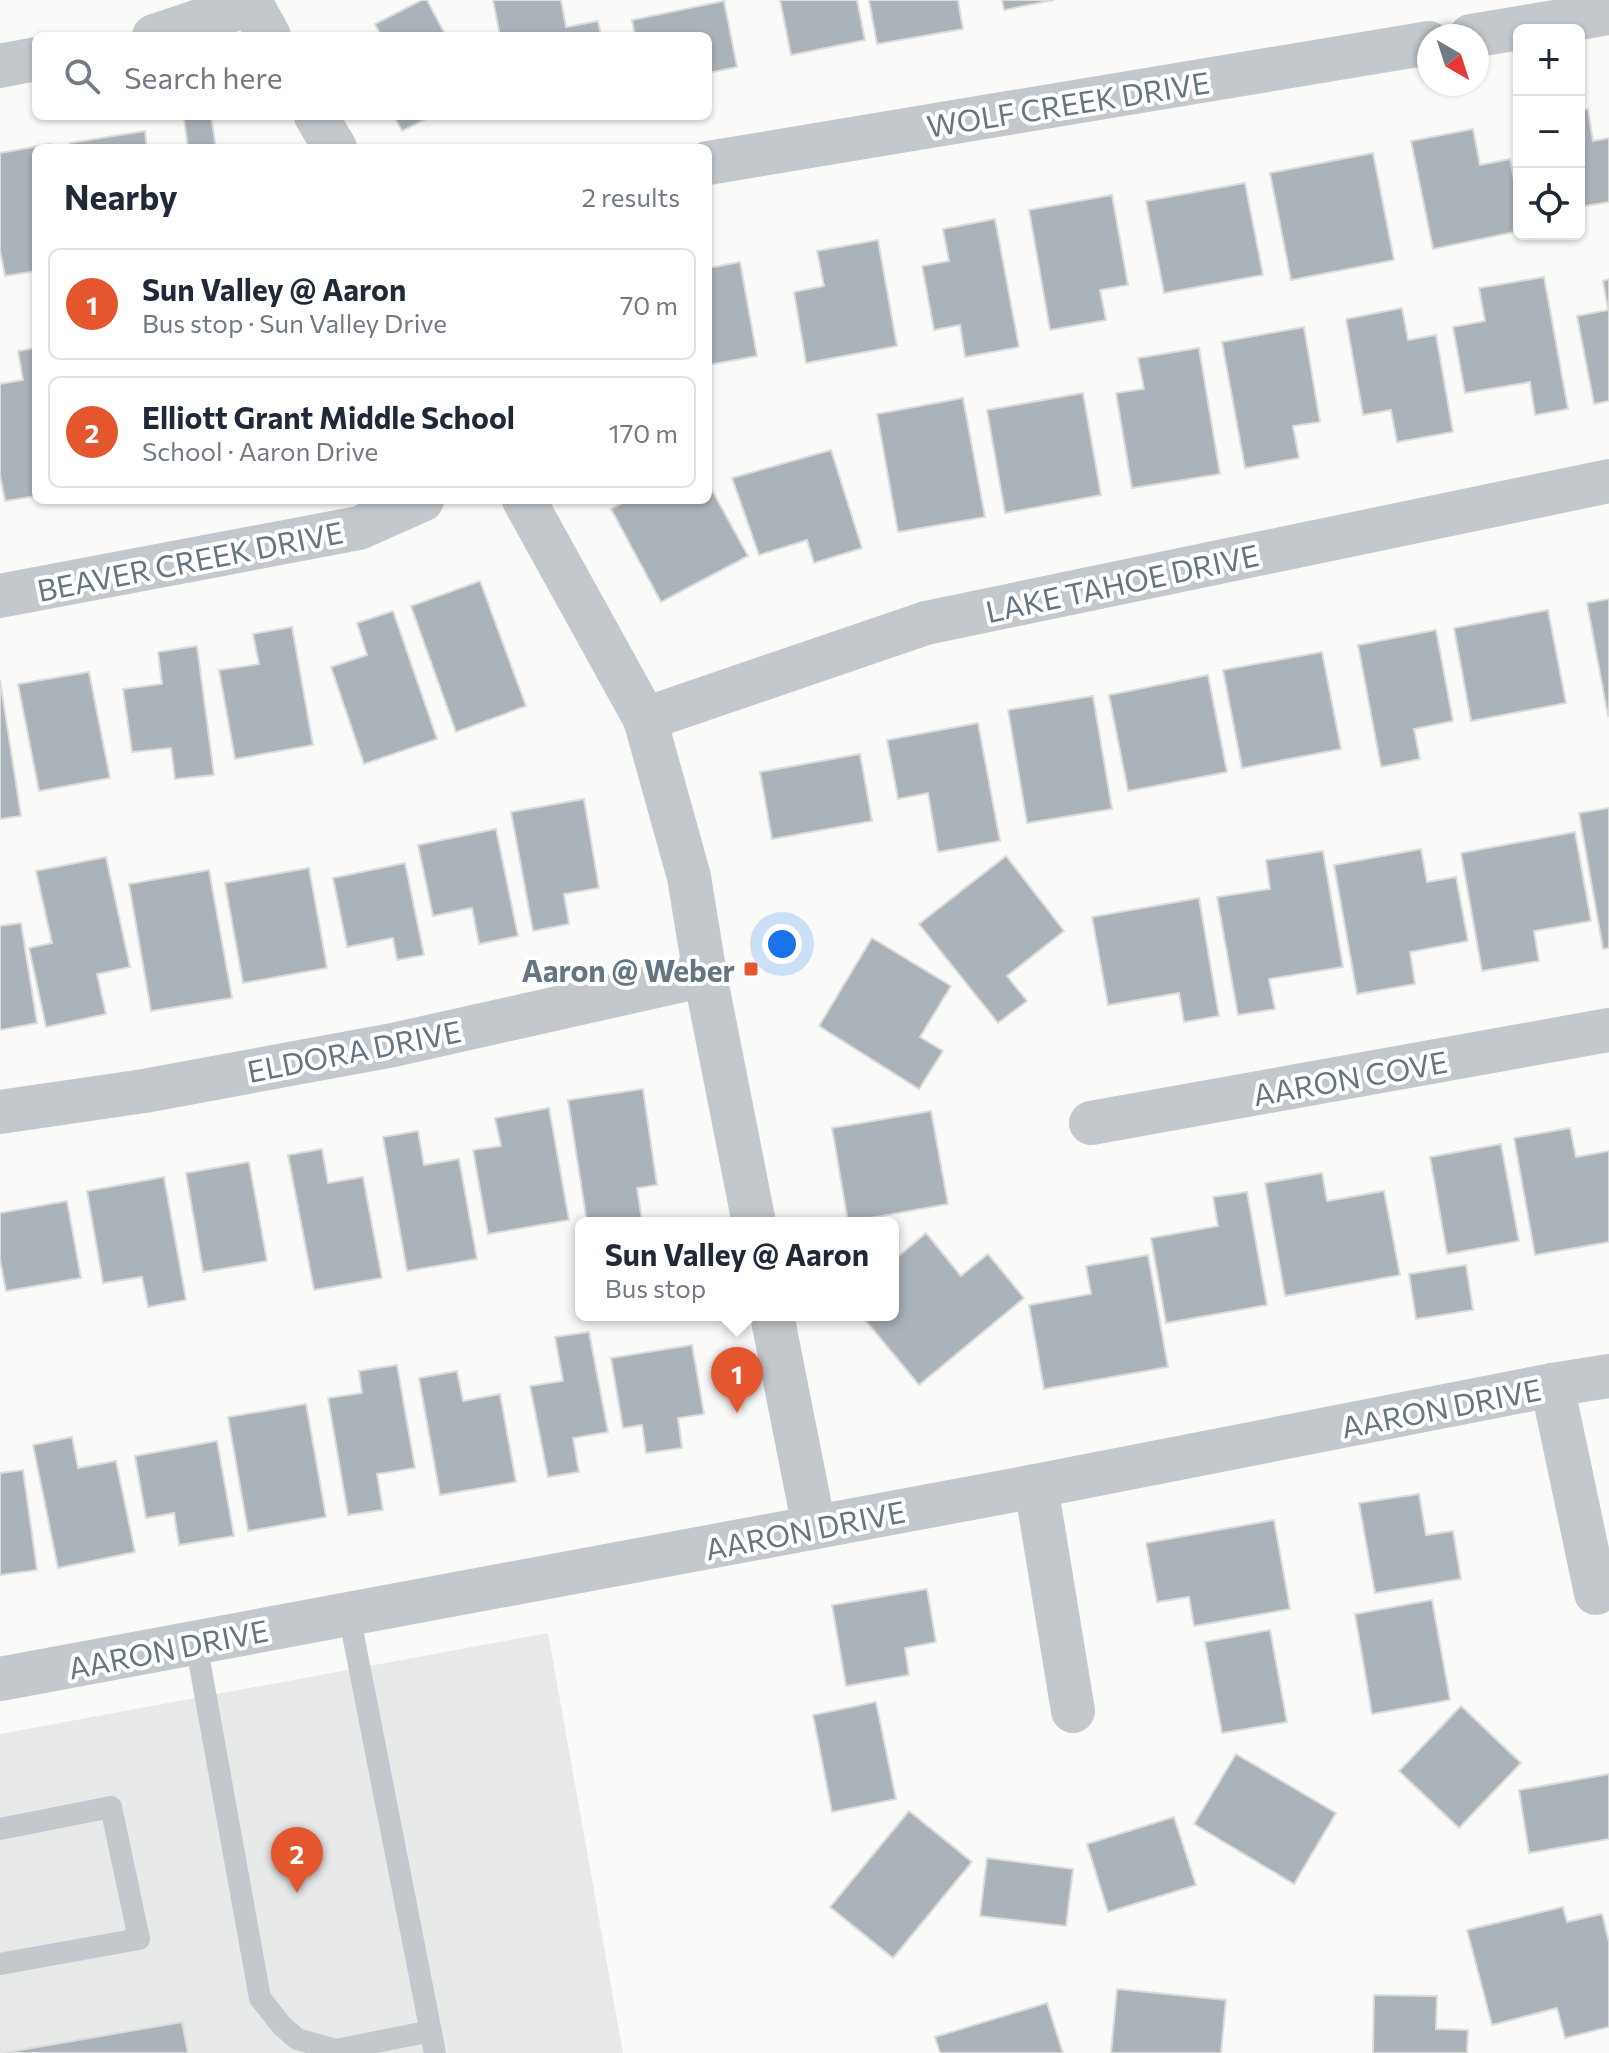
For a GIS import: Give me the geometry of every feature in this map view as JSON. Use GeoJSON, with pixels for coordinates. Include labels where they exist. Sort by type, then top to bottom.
{"type":"FeatureCollection","features":[{"type":"Feature","properties":{"kind":"street"},"geometry":{"type":"LineString","coordinates":[[172,32],[256,13]]}},
{"type":"Feature","properties":{"kind":"street"},"geometry":{"type":"LineString","coordinates":[[1489,33],[1609,13]]}},
{"type":"Feature","properties":{"kind":"street","name":"WOLF CREEK DRIVE"},"geometry":{"type":"LineString","coordinates":[[712,162],[1417,45]]}},
{"type":"Feature","properties":{"kind":"street"},"geometry":{"type":"LineString","coordinates":[[0,66],[32,60]]}},
{"type":"Feature","properties":{"kind":"street"},"geometry":{"type":"LineString","coordinates":[[318,120],[333,144]]}},
{"type":"Feature","properties":{"kind":"street","name":"LAKE TAHOE DRIVE"},"geometry":{"type":"LineString","coordinates":[[645,719],[926,623],[1609,481]]}},
{"type":"Feature","properties":{"kind":"street","name":"BEAVER CREEK DRIVE"},"geometry":{"type":"LineString","coordinates":[[0,596],[359,528],[413,504]]}},
{"type":"Feature","properties":{"kind":"street"},"geometry":{"type":"LineString","coordinates":[[526,504],[645,719],[689,877],[753,1217]]}},
{"type":"Feature","properties":{"kind":"street","name":"ELDORA DRIVE"},"geometry":{"type":"LineString","coordinates":[[0,1112],[144,1091],[393,1045],[705,975]]}},
{"type":"Feature","properties":{"kind":"street","name":"AARON COVE"},"geometry":{"type":"LineString","coordinates":[[1091,1123],[1609,1030]]}},
{"type":"Feature","properties":{"kind":"street"},"geometry":{"type":"LineString","coordinates":[[773,1321],[814,1527]]}},
{"type":"Feature","properties":{"kind":"street","name":"AARON DRIVE"},"geometry":{"type":"LineString","coordinates":[[0,1679],[1609,1376]]}},
{"type":"Feature","properties":{"kind":"street"},"geometry":{"type":"LineString","coordinates":[[1552,1385],[1596,1593]]}},
{"type":"Feature","properties":{"kind":"street"},"geometry":{"type":"LineString","coordinates":[[1036,1486],[1073,1711]]}},
{"type":"Feature","properties":{"kind":"lane"},"geometry":{"type":"LineString","coordinates":[[196,1643],[260,1998],[282,2026],[297,2039],[336,2050],[433,2042],[349,1614]]}},
{"type":"Feature","properties":{"kind":"lane"},"geometry":{"type":"LineString","coordinates":[[0,1829],[111,1807],[139,1939],[0,1964]]}},
{"type":"Feature","properties":{"kind":"shaded area"},"geometry":{"type":"Polygon","coordinates":[[[548,1633],[623,2053],[0,2053],[0,1734],[548,1633]]]}},
{"type":"Feature","properties":{"kind":"building"},"geometry":{"type":"Polygon","coordinates":[[[427,0],[444,32],[379,32],[375,24],[427,0]]]}},
{"type":"Feature","properties":{"kind":"building"},"geometry":{"type":"Polygon","coordinates":[[[493,0],[561,0],[566,27],[598,21],[600,32],[499,32],[493,0]]]}},
{"type":"Feature","properties":{"kind":"building"},"geometry":{"type":"Polygon","coordinates":[[[780,0],[857,0],[865,40],[791,55],[780,0]]]}},
{"type":"Feature","properties":{"kind":"building"},"geometry":{"type":"Polygon","coordinates":[[[869,0],[958,0],[963,29],[877,44],[869,0]]]}},
{"type":"Feature","properties":{"kind":"building"},"geometry":{"type":"Polygon","coordinates":[[[1002,0],[1054,0],[1004,10],[1002,0]]]}},
{"type":"Feature","properties":{"kind":"building"},"geometry":{"type":"Polygon","coordinates":[[[724,1],[737,67],[712,72],[712,32],[634,32],[632,20],[724,1]]]}},
{"type":"Feature","properties":{"kind":"building"},"geometry":{"type":"Polygon","coordinates":[[[1585,109],[1588,109],[1593,141],[1609,138],[1609,202],[1585,206],[1585,168],[1585,109]]]}},
{"type":"Feature","properties":{"kind":"building"},"geometry":{"type":"Polygon","coordinates":[[[184,120],[212,120],[215,144],[187,144],[184,120]]]}},
{"type":"Feature","properties":{"kind":"building"},"geometry":{"type":"Polygon","coordinates":[[[396,120],[424,120],[402,131],[396,120]]]}},
{"type":"Feature","properties":{"kind":"building"},"geometry":{"type":"Polygon","coordinates":[[[1473,129],[1480,165],[1510,159],[1513,232],[1433,249],[1411,141],[1473,129]]]}},
{"type":"Feature","properties":{"kind":"building"},"geometry":{"type":"Polygon","coordinates":[[[145,131],[147,144],[70,144],[145,131]]]}},
{"type":"Feature","properties":{"kind":"building"},"geometry":{"type":"Polygon","coordinates":[[[32,147],[32,272],[5,276],[0,250],[0,153],[32,147]]]}},
{"type":"Feature","properties":{"kind":"building"},"geometry":{"type":"Polygon","coordinates":[[[1373,153],[1394,260],[1291,280],[1270,173],[1373,153]]]}},
{"type":"Feature","properties":{"kind":"building"},"geometry":{"type":"Polygon","coordinates":[[[1245,183],[1263,275],[1164,293],[1146,201],[1245,183]]]}},
{"type":"Feature","properties":{"kind":"building"},"geometry":{"type":"Polygon","coordinates":[[[1112,195],[1128,285],[1100,290],[1106,320],[1050,330],[1029,210],[1112,195]]]}},
{"type":"Feature","properties":{"kind":"building"},"geometry":{"type":"Polygon","coordinates":[[[995,219],[1019,347],[965,357],[960,325],[934,330],[922,266],[949,261],[943,229],[995,219]]]}},
{"type":"Feature","properties":{"kind":"building"},"geometry":{"type":"Polygon","coordinates":[[[878,240],[897,346],[806,363],[794,292],[824,286],[817,251],[878,240]]]}},
{"type":"Feature","properties":{"kind":"building"},"geometry":{"type":"Polygon","coordinates":[[[740,262],[757,356],[712,364],[712,267],[740,262]]]}},
{"type":"Feature","properties":{"kind":"building"},"geometry":{"type":"Polygon","coordinates":[[[1544,277],[1568,409],[1535,415],[1530,382],[1465,393],[1453,327],[1485,321],[1479,288],[1544,277]]]}},
{"type":"Feature","properties":{"kind":"building"},"geometry":{"type":"Polygon","coordinates":[[[1609,279],[1609,401],[1594,404],[1577,316],[1608,310],[1603,281],[1609,279]]]}},
{"type":"Feature","properties":{"kind":"building"},"geometry":{"type":"Polygon","coordinates":[[[1402,308],[1408,340],[1436,335],[1453,432],[1397,442],[1391,410],[1363,415],[1346,319],[1402,308]]]}},
{"type":"Feature","properties":{"kind":"building"},"geometry":{"type":"Polygon","coordinates":[[[1304,327],[1320,422],[1293,426],[1299,458],[1245,468],[1222,342],[1304,327]]]}},
{"type":"Feature","properties":{"kind":"building"},"geometry":{"type":"Polygon","coordinates":[[[1199,348],[1220,474],[1132,488],[1116,393],[1144,389],[1138,358],[1199,348]]]}},
{"type":"Feature","properties":{"kind":"building"},"geometry":{"type":"Polygon","coordinates":[[[32,349],[32,497],[5,501],[0,475],[0,384],[23,380],[18,351],[32,349]]]}},
{"type":"Feature","properties":{"kind":"building"},"geometry":{"type":"Polygon","coordinates":[[[1083,393],[1101,495],[1005,513],[987,410],[1083,393]]]}},
{"type":"Feature","properties":{"kind":"building"},"geometry":{"type":"Polygon","coordinates":[[[963,398],[985,517],[898,532],[877,414],[963,398]]]}},
{"type":"Feature","properties":{"kind":"building"},"geometry":{"type":"Polygon","coordinates":[[[831,450],[862,548],[814,563],[807,540],[759,555],[732,478],[831,450]]]}},
{"type":"Feature","properties":{"kind":"building"},"geometry":{"type":"Polygon","coordinates":[[[712,490],[748,556],[661,602],[611,509],[620,504],[712,504],[712,490]]]}},
{"type":"Feature","properties":{"kind":"building"},"geometry":{"type":"Polygon","coordinates":[[[480,581],[526,706],[456,732],[411,606],[480,581]]]}},
{"type":"Feature","properties":{"kind":"building"},"geometry":{"type":"Polygon","coordinates":[[[1609,599],[1609,715],[1608,716],[1587,603],[1609,599]]]}},
{"type":"Feature","properties":{"kind":"building"},"geometry":{"type":"Polygon","coordinates":[[[1548,610],[1566,703],[1471,721],[1454,628],[1548,610]]]}},
{"type":"Feature","properties":{"kind":"building"},"geometry":{"type":"Polygon","coordinates":[[[393,611],[437,739],[364,764],[331,667],[367,655],[357,623],[393,611]]]}},
{"type":"Feature","properties":{"kind":"building"},"geometry":{"type":"Polygon","coordinates":[[[292,627],[313,745],[235,759],[219,670],[259,664],[253,634],[292,627]]]}},
{"type":"Feature","properties":{"kind":"building"},"geometry":{"type":"Polygon","coordinates":[[[1436,630],[1453,721],[1414,729],[1420,759],[1381,767],[1358,645],[1436,630]]]}},
{"type":"Feature","properties":{"kind":"building"},"geometry":{"type":"Polygon","coordinates":[[[197,646],[214,775],[175,779],[171,748],[132,752],[123,689],[162,684],[158,652],[197,646]]]}},
{"type":"Feature","properties":{"kind":"building"},"geometry":{"type":"Polygon","coordinates":[[[1322,652],[1341,749],[1242,768],[1223,670],[1322,652]]]}},
{"type":"Feature","properties":{"kind":"building"},"geometry":{"type":"Polygon","coordinates":[[[89,672],[110,778],[39,791],[18,684],[89,672]]]}},
{"type":"Feature","properties":{"kind":"building"},"geometry":{"type":"Polygon","coordinates":[[[1208,675],[1227,772],[1128,791],[1109,695],[1208,675]]]}},
{"type":"Feature","properties":{"kind":"building"},"geometry":{"type":"Polygon","coordinates":[[[0,680],[21,816],[0,819],[0,680]]]}},
{"type":"Feature","properties":{"kind":"building"},"geometry":{"type":"Polygon","coordinates":[[[1093,696],[1112,809],[1027,823],[1008,710],[1093,696]]]}},
{"type":"Feature","properties":{"kind":"building"},"geometry":{"type":"Polygon","coordinates":[[[978,723],[1000,841],[938,852],[928,793],[898,799],[887,740],[978,723]]]}},
{"type":"Feature","properties":{"kind":"building"},"geometry":{"type":"Polygon","coordinates":[[[860,754],[872,821],[772,839],[760,772],[860,754]]]}},
{"type":"Feature","properties":{"kind":"building"},"geometry":{"type":"Polygon","coordinates":[[[584,799],[599,888],[564,894],[569,924],[533,931],[511,812],[584,799]]]}},
{"type":"Feature","properties":{"kind":"building"},"geometry":{"type":"Polygon","coordinates":[[[1609,808],[1609,948],[1603,949],[1579,813],[1609,808]]]}},
{"type":"Feature","properties":{"kind":"building"},"geometry":{"type":"Polygon","coordinates":[[[496,829],[518,936],[479,944],[472,908],[433,916],[418,845],[496,829]]]}},
{"type":"Feature","properties":{"kind":"building"},"geometry":{"type":"Polygon","coordinates":[[[1575,832],[1591,921],[1534,931],[1539,961],[1482,971],[1461,853],[1575,832]]]}},
{"type":"Feature","properties":{"kind":"building"},"geometry":{"type":"Polygon","coordinates":[[[1421,849],[1427,882],[1456,877],[1468,941],[1410,952],[1415,984],[1357,994],[1334,865],[1421,849]]]}},
{"type":"Feature","properties":{"kind":"building"},"geometry":{"type":"Polygon","coordinates":[[[1323,851],[1343,967],[1269,979],[1275,1009],[1238,1015],[1217,897],[1270,889],[1266,860],[1323,851]]]}},
{"type":"Feature","properties":{"kind":"building"},"geometry":{"type":"Polygon","coordinates":[[[1006,856],[1064,931],[1007,976],[1027,1001],[998,1023],[919,924],[1006,856]]]}},
{"type":"Feature","properties":{"kind":"building"},"geometry":{"type":"Polygon","coordinates":[[[106,857],[130,967],[97,974],[106,1014],[46,1027],[29,948],[52,943],[36,871],[106,857]]]}},
{"type":"Feature","properties":{"kind":"building"},"geometry":{"type":"Polygon","coordinates":[[[405,863],[424,955],[397,960],[393,938],[347,947],[333,878],[405,863]]]}},
{"type":"Feature","properties":{"kind":"building"},"geometry":{"type":"Polygon","coordinates":[[[309,868],[327,968],[243,983],[225,883],[309,868]]]}},
{"type":"Feature","properties":{"kind":"building"},"geometry":{"type":"Polygon","coordinates":[[[209,870],[232,998],[151,1011],[129,884],[209,870]]]}},
{"type":"Feature","properties":{"kind":"building"},"geometry":{"type":"Polygon","coordinates":[[[1199,898],[1219,1016],[1184,1022],[1179,993],[1108,1005],[1092,917],[1199,898]]]}},
{"type":"Feature","properties":{"kind":"building"},"geometry":{"type":"Polygon","coordinates":[[[21,923],[37,1023],[0,1030],[0,926],[21,923]]]}},
{"type":"Feature","properties":{"kind":"building"},"geometry":{"type":"Polygon","coordinates":[[[872,938],[951,986],[920,1037],[943,1051],[919,1089],[819,1026],[872,938]]]}},
{"type":"Feature","properties":{"kind":"building"},"geometry":{"type":"Polygon","coordinates":[[[643,1089],[657,1185],[637,1188],[641,1217],[586,1217],[568,1100],[643,1089]]]}},
{"type":"Feature","properties":{"kind":"building"},"geometry":{"type":"Polygon","coordinates":[[[549,1108],[569,1220],[488,1234],[473,1150],[501,1146],[495,1118],[549,1108]]]}},
{"type":"Feature","properties":{"kind":"building"},"geometry":{"type":"Polygon","coordinates":[[[931,1111],[948,1204],[876,1217],[847,1217],[832,1128],[931,1111]]]}},
{"type":"Feature","properties":{"kind":"building"},"geometry":{"type":"Polygon","coordinates":[[[1570,1128],[1576,1157],[1609,1151],[1609,1242],[1535,1255],[1514,1138],[1570,1128]]]}},
{"type":"Feature","properties":{"kind":"building"},"geometry":{"type":"Polygon","coordinates":[[[418,1131],[424,1165],[459,1159],[477,1259],[407,1271],[383,1137],[418,1131]]]}},
{"type":"Feature","properties":{"kind":"building"},"geometry":{"type":"Polygon","coordinates":[[[1501,1144],[1519,1241],[1447,1254],[1430,1157],[1501,1144]]]}},
{"type":"Feature","properties":{"kind":"building"},"geometry":{"type":"Polygon","coordinates":[[[322,1149],[328,1183],[363,1177],[382,1278],[314,1290],[288,1155],[322,1149]]]}},
{"type":"Feature","properties":{"kind":"building"},"geometry":{"type":"Polygon","coordinates":[[[249,1162],[267,1261],[203,1272],[186,1173],[249,1162]]]}},
{"type":"Feature","properties":{"kind":"building"},"geometry":{"type":"Polygon","coordinates":[[[1322,1173],[1327,1201],[1384,1191],[1400,1275],[1285,1296],[1265,1183],[1322,1173]]]}},
{"type":"Feature","properties":{"kind":"building"},"geometry":{"type":"Polygon","coordinates":[[[164,1177],[186,1300],[148,1307],[142,1277],[103,1283],[87,1191],[164,1177]]]}},
{"type":"Feature","properties":{"kind":"building"},"geometry":{"type":"Polygon","coordinates":[[[1247,1192],[1267,1305],[1166,1323],[1151,1238],[1218,1226],[1213,1197],[1247,1192]]]}},
{"type":"Feature","properties":{"kind":"building"},"geometry":{"type":"Polygon","coordinates":[[[67,1201],[81,1278],[6,1291],[0,1259],[0,1213],[67,1201]]]}},
{"type":"Feature","properties":{"kind":"building"},"geometry":{"type":"Polygon","coordinates":[[[926,1233],[961,1276],[988,1254],[1024,1298],[919,1385],[866,1321],[899,1321],[899,1256],[926,1233]]]}},
{"type":"Feature","properties":{"kind":"building"},"geometry":{"type":"Polygon","coordinates":[[[1148,1255],[1168,1367],[1044,1389],[1029,1305],[1091,1294],[1086,1266],[1148,1255]]]}},
{"type":"Feature","properties":{"kind":"building"},"geometry":{"type":"Polygon","coordinates":[[[1466,1265],[1473,1310],[1416,1319],[1409,1274],[1466,1265]]]}},
{"type":"Feature","properties":{"kind":"building"},"geometry":{"type":"Polygon","coordinates":[[[589,1332],[608,1432],[573,1438],[579,1472],[548,1477],[530,1386],[563,1381],[555,1337],[589,1332]]]}},
{"type":"Feature","properties":{"kind":"building"},"geometry":{"type":"Polygon","coordinates":[[[692,1345],[704,1414],[678,1418],[682,1448],[646,1453],[642,1425],[623,1428],[611,1358],[692,1345]]]}},
{"type":"Feature","properties":{"kind":"building"},"geometry":{"type":"Polygon","coordinates":[[[397,1365],[415,1468],[377,1474],[383,1510],[348,1515],[328,1398],[362,1393],[359,1371],[397,1365]]]}},
{"type":"Feature","properties":{"kind":"building"},"geometry":{"type":"Polygon","coordinates":[[[457,1371],[463,1401],[500,1394],[516,1482],[440,1495],[419,1378],[457,1371]]]}},
{"type":"Feature","properties":{"kind":"building"},"geometry":{"type":"Polygon","coordinates":[[[306,1404],[326,1517],[248,1531],[228,1417],[306,1404]]]}},
{"type":"Feature","properties":{"kind":"building"},"geometry":{"type":"Polygon","coordinates":[[[72,1437],[78,1468],[116,1461],[135,1552],[58,1568],[33,1445],[72,1437]]]}},
{"type":"Feature","properties":{"kind":"building"},"geometry":{"type":"Polygon","coordinates":[[[217,1441],[234,1536],[179,1545],[174,1513],[146,1518],[135,1456],[217,1441]]]}},
{"type":"Feature","properties":{"kind":"building"},"geometry":{"type":"Polygon","coordinates":[[[23,1470],[37,1570],[0,1575],[0,1473],[23,1470]]]}},
{"type":"Feature","properties":{"kind":"building"},"geometry":{"type":"Polygon","coordinates":[[[1419,1494],[1426,1535],[1453,1531],[1461,1579],[1375,1593],[1359,1503],[1419,1494]]]}},
{"type":"Feature","properties":{"kind":"building"},"geometry":{"type":"Polygon","coordinates":[[[1274,1520],[1290,1609],[1194,1626],[1189,1597],[1157,1602],[1146,1543],[1274,1520]]]}},
{"type":"Feature","properties":{"kind":"building"},"geometry":{"type":"Polygon","coordinates":[[[927,1589],[936,1642],[905,1648],[909,1675],[846,1686],[832,1605],[927,1589]]]}},
{"type":"Feature","properties":{"kind":"building"},"geometry":{"type":"Polygon","coordinates":[[[1432,1600],[1450,1700],[1372,1714],[1355,1614],[1432,1600]]]}},
{"type":"Feature","properties":{"kind":"building"},"geometry":{"type":"Polygon","coordinates":[[[1270,1630],[1287,1722],[1222,1733],[1205,1642],[1270,1630]]]}},
{"type":"Feature","properties":{"kind":"building"},"geometry":{"type":"Polygon","coordinates":[[[876,1702],[896,1799],[832,1812],[813,1715],[876,1702]]]}},
{"type":"Feature","properties":{"kind":"building"},"geometry":{"type":"Polygon","coordinates":[[[1461,1706],[1521,1763],[1459,1828],[1399,1771],[1461,1706]]]}},
{"type":"Feature","properties":{"kind":"building"},"geometry":{"type":"Polygon","coordinates":[[[1236,1754],[1336,1813],[1294,1884],[1194,1824],[1236,1754]]]}},
{"type":"Feature","properties":{"kind":"building"},"geometry":{"type":"Polygon","coordinates":[[[1609,1774],[1609,1839],[1529,1853],[1519,1790],[1609,1774]]]}},
{"type":"Feature","properties":{"kind":"building"},"geometry":{"type":"Polygon","coordinates":[[[909,1811],[972,1862],[893,1958],[830,1907],[909,1811]]]}},
{"type":"Feature","properties":{"kind":"building"},"geometry":{"type":"Polygon","coordinates":[[[1174,1817],[1196,1885],[1108,1912],[1087,1844],[1174,1817]]]}},
{"type":"Feature","properties":{"kind":"building"},"geometry":{"type":"Polygon","coordinates":[[[987,1858],[1073,1869],[1066,1926],[980,1916],[987,1858]]]}},
{"type":"Feature","properties":{"kind":"building"},"geometry":{"type":"Polygon","coordinates":[[[1563,1907],[1567,1922],[1602,1914],[1609,1942],[1609,2027],[1565,2038],[1557,2008],[1492,2025],[1467,1930],[1563,1907]]]}},
{"type":"Feature","properties":{"kind":"building"},"geometry":{"type":"Polygon","coordinates":[[[1117,1989],[1226,2000],[1221,2053],[1111,2053],[1117,1989]]]}},
{"type":"Feature","properties":{"kind":"building"},"geometry":{"type":"Polygon","coordinates":[[[1374,1995],[1437,1996],[1436,2029],[1468,2030],[1467,2053],[1373,2053],[1374,1995]]]}},
{"type":"Feature","properties":{"kind":"building"},"geometry":{"type":"Polygon","coordinates":[[[1047,2003],[1063,2053],[940,2053],[935,2037],[1047,2003]]]}},
{"type":"Feature","properties":{"kind":"building"},"geometry":{"type":"Polygon","coordinates":[[[182,2022],[188,2053],[3,2053],[182,2022]]]}},
{"type":"Feature","properties":{"kind":"place","name":"Aaron @ Weber"},"geometry":{"type":"Point","coordinates":[751,969]}},
{"type":"Feature","properties":{"kind":"place","name":"Sun Valley @ Aaron"},"geometry":{"type":"Point","coordinates":[737,1413]}},
{"type":"Feature","properties":{"kind":"place","name":"Elliott Grant Middle School"},"geometry":{"type":"Point","coordinates":[297,1893]}}]}
